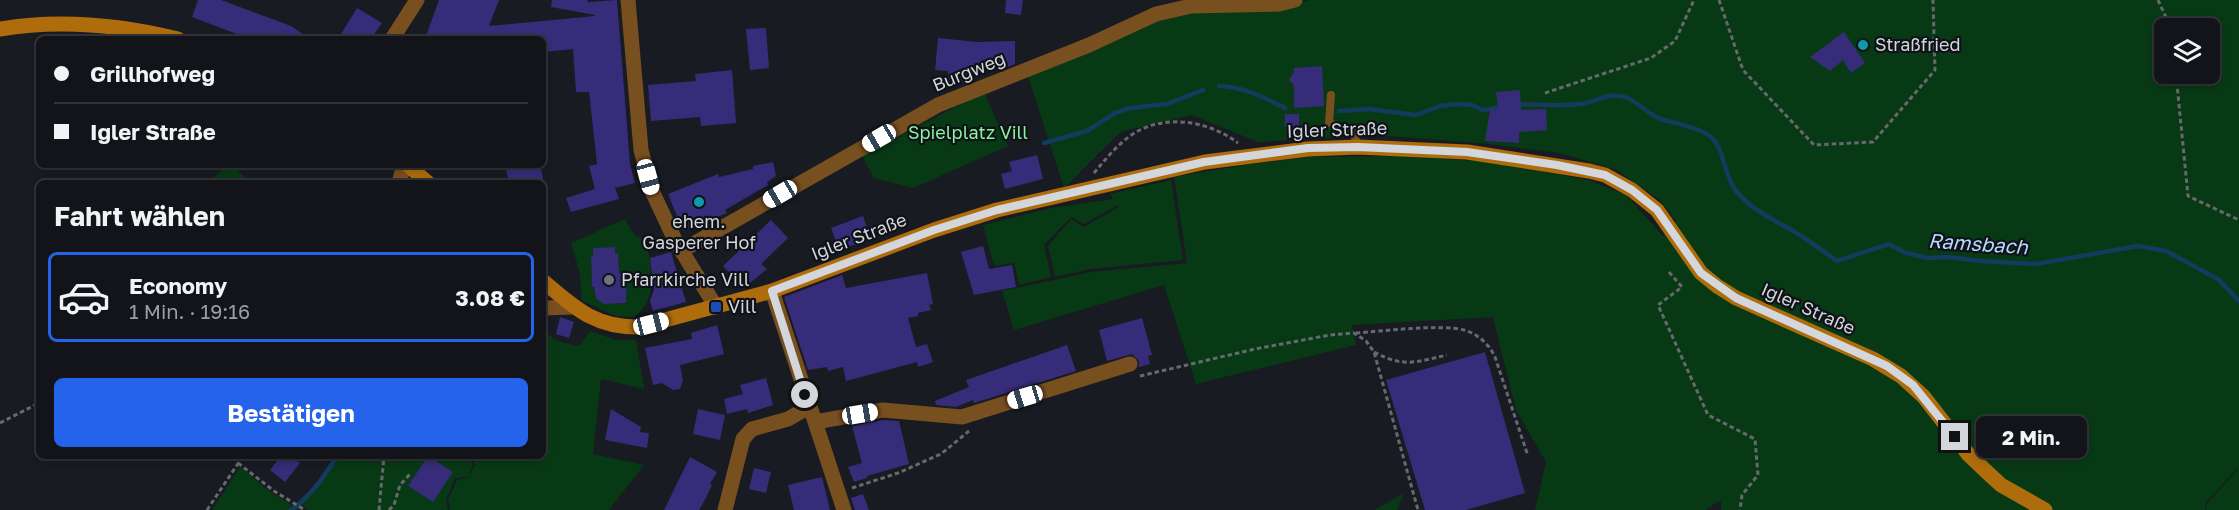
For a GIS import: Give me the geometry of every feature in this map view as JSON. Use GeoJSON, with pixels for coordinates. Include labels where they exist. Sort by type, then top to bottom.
{"type":"FeatureCollection","features":[{"type":"Feature","properties":{"kind":"main road"},"geometry":{"type":"LineString","coordinates":[[0,29],[46,24],[121,28],[162,36]]}},
{"type":"Feature","properties":{"kind":"main road","name":"Igler Straße"},"geometry":{"type":"LineString","coordinates":[[546,284],[574,307],[605,324],[627,327],[651,324],[772,291],[934,230],[997,210],[1204,162],[1308,148],[1358,147],[1467,152],[1589,171],[1632,190],[1657,210],[1701,273],[1717,286],[1736,298],[1873,359],[1901,376],[1913,385],[1968,454],[1989,474],[2001,485],[2045,510]]}},
{"type":"Feature","properties":{"kind":"main road"},"geometry":{"type":"LineString","coordinates":[[410,168],[424,180]]}},
{"type":"Feature","properties":{"kind":"street"},"geometry":{"type":"LineString","coordinates":[[394,36],[417,0]]}},
{"type":"Feature","properties":{"kind":"street"},"geometry":{"type":"LineString","coordinates":[[628,0],[641,150],[652,191],[681,250],[716,307]]}},
{"type":"Feature","properties":{"kind":"street","name":"Burgweg"},"geometry":{"type":"LineString","coordinates":[[681,250],[938,105],[1089,45],[1155,14],[1191,6],[1279,4],[1295,0]]}},
{"type":"Feature","properties":{"kind":"street"},"geometry":{"type":"LineString","coordinates":[[772,291],[844,510]]}},
{"type":"Feature","properties":{"kind":"street"},"geometry":{"type":"LineString","coordinates":[[546,308],[574,307]]}},
{"type":"Feature","properties":{"kind":"street"},"geometry":{"type":"LineString","coordinates":[[725,510],[743,439],[752,429],[812,415],[883,410],[962,417],[1131,371]]}},
{"type":"Feature","properties":{"kind":"lane"},"geometry":{"type":"LineString","coordinates":[[1331,94],[1329,123],[1353,131],[1358,147]]}},
{"type":"Feature","properties":{"kind":"path"},"geometry":{"type":"LineString","coordinates":[[1545,93],[1652,58],[1675,41],[1694,0]]}},
{"type":"Feature","properties":{"kind":"path"},"geometry":{"type":"LineString","coordinates":[[1719,0],[1743,70],[1814,145],[1873,142],[1935,70],[1933,0]]}},
{"type":"Feature","properties":{"kind":"path"},"geometry":{"type":"LineString","coordinates":[[2158,0],[2166,18]]}},
{"type":"Feature","properties":{"kind":"path"},"geometry":{"type":"LineString","coordinates":[[2177,84],[2188,196],[2239,220]]}},
{"type":"Feature","properties":{"kind":"path"},"geometry":{"type":"LineString","coordinates":[[1091,176],[1120,145],[1140,130],[1180,122],[1194,122],[1216,129],[1238,143],[1244,156]]}},
{"type":"Feature","properties":{"kind":"path"},"geometry":{"type":"LineString","coordinates":[[1669,272],[1682,287],[1658,305],[1708,415],[1755,439],[1758,474],[1742,495],[1740,510]]}},
{"type":"Feature","properties":{"kind":"path"},"geometry":{"type":"LineString","coordinates":[[1131,371],[1330,335],[1447,328],[1467,331],[1491,349],[1495,357],[1528,456]]}},
{"type":"Feature","properties":{"kind":"path"},"geometry":{"type":"LineString","coordinates":[[1354,333],[1366,341],[1374,352],[1418,510]]}},
{"type":"Feature","properties":{"kind":"path"},"geometry":{"type":"LineString","coordinates":[[1374,352],[1401,363],[1447,355]]}},
{"type":"Feature","properties":{"kind":"path"},"geometry":{"type":"LineString","coordinates":[[0,423],[36,405]]}},
{"type":"Feature","properties":{"kind":"path"},"geometry":{"type":"LineString","coordinates":[[839,492],[898,473],[941,454],[975,426]]}},
{"type":"Feature","properties":{"kind":"path"},"geometry":{"type":"LineString","coordinates":[[207,510],[241,459]]}},
{"type":"Feature","properties":{"kind":"path"},"geometry":{"type":"LineString","coordinates":[[379,510],[384,459]]}},
{"type":"Feature","properties":{"kind":"path"},"geometry":{"type":"LineString","coordinates":[[238,463],[274,491],[305,510]]}},
{"type":"Feature","properties":{"kind":"path"},"geometry":{"type":"LineString","coordinates":[[389,510],[400,485],[411,474]]}},
{"type":"Feature","properties":{"kind":"green space"},"geometry":{"type":"Polygon","coordinates":[[[1310,0],[2239,0],[2239,510],[2207,510],[2206,505],[2237,470],[2232,461],[2236,469],[2205,504],[2206,510],[1721,510],[1721,500],[1705,510],[1535,510],[1546,462],[1516,410],[1493,317],[1352,325],[1356,345],[1196,384],[1164,285],[1014,330],[1002,291],[1091,272],[1187,263],[1174,177],[1244,165],[1308,157],[1409,156],[1490,162],[1589,180],[1626,195],[1663,236],[1676,221],[1660,200],[1615,169],[1559,153],[1480,143],[1374,135],[1258,142],[1192,115],[1120,132],[1064,188],[1027,73],[1148,21],[1184,12],[1270,9],[1310,0]]]}},
{"type":"Feature","properties":{"kind":"green space","name":"Spielplatz Vill"},"geometry":{"type":"Polygon","coordinates":[[[984,92],[1008,146],[913,188],[874,178],[862,156],[984,92]]]}},
{"type":"Feature","properties":{"kind":"green space"},"geometry":{"type":"Polygon","coordinates":[[[224,168],[236,168],[246,180],[211,180],[224,168]]]}},
{"type":"Feature","properties":{"kind":"green space"},"geometry":{"type":"Polygon","coordinates":[[[1171,180],[1183,260],[1090,269],[1055,277],[1048,246],[1071,219],[1084,227],[1119,207],[1118,205],[1084,224],[1071,217],[1044,245],[1051,277],[1019,285],[1014,263],[994,266],[983,225],[1052,208],[1113,199],[1110,194],[1171,180]]]}},
{"type":"Feature","properties":{"kind":"green space"},"geometry":{"type":"Polygon","coordinates":[[[625,219],[634,235],[647,240],[651,272],[650,291],[642,309],[634,317],[616,316],[582,301],[580,274],[571,243],[625,219]],[[615,247],[593,248],[592,286],[596,299],[604,304],[626,303],[627,273],[619,273],[617,253],[615,254],[615,247]]]}},
{"type":"Feature","properties":{"kind":"green space"},"geometry":{"type":"Polygon","coordinates":[[[590,331],[616,340],[636,340],[644,389],[601,379],[593,454],[644,465],[609,510],[450,510],[448,500],[457,480],[468,478],[475,465],[473,459],[546,459],[546,332],[557,341],[579,346],[590,331]]]}},
{"type":"Feature","properties":{"kind":"green space"},"geometry":{"type":"Polygon","coordinates":[[[338,459],[471,459],[473,465],[468,477],[455,478],[446,500],[448,510],[308,510],[302,504],[338,459]]]}},
{"type":"Feature","properties":{"kind":"green space"},"geometry":{"type":"Polygon","coordinates":[[[240,467],[272,493],[300,510],[212,510],[240,467]]]}},
{"type":"Feature","properties":{"kind":"green space"},"geometry":{"type":"Polygon","coordinates":[[[1404,493],[1397,510],[1375,510],[1404,493]]]}},
{"type":"Feature","properties":{"kind":"building"},"geometry":{"type":"Polygon","coordinates":[[[198,0],[221,0],[291,26],[306,36],[242,36],[192,17],[198,0]]]}},
{"type":"Feature","properties":{"kind":"building"},"geometry":{"type":"Polygon","coordinates":[[[439,0],[499,0],[489,26],[595,16],[551,7],[552,0],[587,0],[588,2],[617,0],[630,164],[635,183],[615,188],[619,199],[571,212],[566,198],[595,189],[589,166],[597,164],[589,92],[576,92],[573,49],[546,52],[546,36],[426,36],[439,0]]]}},
{"type":"Feature","properties":{"kind":"building"},"geometry":{"type":"Polygon","coordinates":[[[1006,0],[1023,0],[1021,15],[1005,13],[1006,0]]]}},
{"type":"Feature","properties":{"kind":"building"},"geometry":{"type":"Polygon","coordinates":[[[357,8],[382,23],[373,36],[340,36],[357,8]]]}},
{"type":"Feature","properties":{"kind":"building"},"geometry":{"type":"Polygon","coordinates":[[[766,28],[769,68],[750,70],[746,29],[766,28]]]}},
{"type":"Feature","properties":{"kind":"building"},"geometry":{"type":"Polygon","coordinates":[[[1844,32],[1865,63],[1851,73],[1843,60],[1830,71],[1810,57],[1844,32]]]}},
{"type":"Feature","properties":{"kind":"building"},"geometry":{"type":"Polygon","coordinates":[[[938,38],[977,42],[1015,41],[1015,64],[1003,69],[967,70],[965,83],[948,81],[948,71],[935,70],[938,38]]]}},
{"type":"Feature","properties":{"kind":"building"},"geometry":{"type":"Polygon","coordinates":[[[1322,66],[1324,106],[1294,108],[1294,85],[1289,80],[1294,68],[1322,66]]]}},
{"type":"Feature","properties":{"kind":"building"},"geometry":{"type":"Polygon","coordinates":[[[732,70],[736,123],[701,126],[700,117],[651,121],[648,85],[696,81],[695,74],[732,70]]]}},
{"type":"Feature","properties":{"kind":"building"},"geometry":{"type":"Polygon","coordinates":[[[1520,90],[1521,110],[1546,109],[1547,130],[1519,132],[1519,143],[1485,141],[1490,109],[1498,110],[1496,92],[1520,90]]]}},
{"type":"Feature","properties":{"kind":"building"},"geometry":{"type":"Polygon","coordinates":[[[1285,114],[1299,114],[1299,127],[1285,127],[1285,114]]]}},
{"type":"Feature","properties":{"kind":"building"},"geometry":{"type":"Polygon","coordinates":[[[1037,155],[1043,179],[1005,189],[1001,174],[1012,171],[1009,162],[1037,155]]]}},
{"type":"Feature","properties":{"kind":"building","name":"ehem. Gasperer Hof"},"geometry":{"type":"Polygon","coordinates":[[[773,162],[776,176],[767,182],[768,185],[725,210],[727,213],[683,231],[668,194],[718,174],[719,177],[773,162]]]}},
{"type":"Feature","properties":{"kind":"building"},"geometry":{"type":"Polygon","coordinates":[[[506,168],[541,168],[543,180],[508,180],[506,168]]]}},
{"type":"Feature","properties":{"kind":"building"},"geometry":{"type":"Polygon","coordinates":[[[863,216],[871,239],[839,250],[831,228],[863,216]]]}},
{"type":"Feature","properties":{"kind":"building"},"geometry":{"type":"Polygon","coordinates":[[[771,220],[788,238],[761,264],[767,269],[744,288],[723,266],[771,220]]]}},
{"type":"Feature","properties":{"kind":"building"},"geometry":{"type":"Polygon","coordinates":[[[983,246],[989,269],[1012,265],[1016,287],[974,295],[961,252],[983,246]]]}},
{"type":"Feature","properties":{"kind":"building","name":"Pfarrkirche Vill"},"geometry":{"type":"Polygon","coordinates":[[[615,247],[615,254],[618,253],[619,273],[627,273],[626,303],[604,304],[596,299],[594,287],[592,287],[591,257],[593,257],[593,248],[615,247]]]}},
{"type":"Feature","properties":{"kind":"building"},"geometry":{"type":"Polygon","coordinates":[[[671,252],[686,302],[653,311],[650,301],[654,290],[650,258],[671,252]]]}},
{"type":"Feature","properties":{"kind":"building"},"geometry":{"type":"Polygon","coordinates":[[[927,273],[933,304],[929,305],[931,310],[908,318],[916,347],[927,344],[933,362],[918,367],[917,362],[846,381],[843,367],[828,371],[827,367],[808,370],[784,297],[842,275],[846,288],[927,273]]]}},
{"type":"Feature","properties":{"kind":"building"},"geometry":{"type":"Polygon","coordinates":[[[560,317],[574,322],[569,338],[556,334],[560,317]]]}},
{"type":"Feature","properties":{"kind":"building"},"geometry":{"type":"Polygon","coordinates":[[[1142,318],[1152,355],[1148,356],[1150,364],[1139,367],[1139,361],[1132,354],[1107,361],[1099,330],[1142,318]]]}},
{"type":"Feature","properties":{"kind":"building"},"geometry":{"type":"Polygon","coordinates":[[[717,325],[724,354],[680,365],[683,380],[680,389],[673,390],[662,383],[653,385],[645,348],[692,339],[691,333],[717,325]]]}},
{"type":"Feature","properties":{"kind":"building"},"geometry":{"type":"Polygon","coordinates":[[[1067,345],[1076,371],[974,403],[973,400],[956,407],[936,405],[935,401],[969,387],[966,380],[1067,345]]]}},
{"type":"Feature","properties":{"kind":"building"},"geometry":{"type":"Polygon","coordinates":[[[1485,352],[1525,493],[1466,510],[1425,510],[1386,380],[1485,352]]]}},
{"type":"Feature","properties":{"kind":"building"},"geometry":{"type":"Polygon","coordinates":[[[766,378],[773,405],[748,413],[747,409],[727,414],[724,399],[743,394],[740,385],[766,378]]]}},
{"type":"Feature","properties":{"kind":"building"},"geometry":{"type":"Polygon","coordinates":[[[611,409],[641,427],[640,432],[649,433],[647,448],[605,440],[611,409]]]}},
{"type":"Feature","properties":{"kind":"building"},"geometry":{"type":"Polygon","coordinates":[[[698,409],[725,415],[720,440],[693,434],[698,409]]]}},
{"type":"Feature","properties":{"kind":"building"},"geometry":{"type":"Polygon","coordinates":[[[883,420],[899,421],[909,464],[854,482],[848,467],[862,463],[852,426],[883,420]]]}},
{"type":"Feature","properties":{"kind":"building"},"geometry":{"type":"Polygon","coordinates":[[[690,457],[717,472],[706,498],[699,510],[664,510],[690,457]]]}},
{"type":"Feature","properties":{"kind":"building"},"geometry":{"type":"Polygon","coordinates":[[[279,459],[295,459],[300,463],[285,482],[270,470],[279,459]]]}},
{"type":"Feature","properties":{"kind":"building"},"geometry":{"type":"Polygon","coordinates":[[[426,459],[433,459],[453,472],[433,502],[408,486],[426,459]]]}},
{"type":"Feature","properties":{"kind":"building"},"geometry":{"type":"Polygon","coordinates":[[[754,468],[771,472],[766,493],[749,489],[754,468]]]}},
{"type":"Feature","properties":{"kind":"building"},"geometry":{"type":"Polygon","coordinates":[[[822,477],[830,510],[794,510],[788,485],[822,477]]]}},
{"type":"Feature","properties":{"kind":"building"},"geometry":{"type":"Polygon","coordinates":[[[863,494],[869,510],[855,510],[851,498],[863,494]]]}},
{"type":"Feature","properties":{"kind":"waterway","name":"Ramsbach"},"geometry":{"type":"LineString","coordinates":[[1219,86],[1245,90],[1285,108]]}},
{"type":"Feature","properties":{"kind":"waterway","name":"Ramsbach"},"geometry":{"type":"LineString","coordinates":[[1044,143],[1087,131],[1115,113],[1130,108],[1167,104],[1203,90]]}},
{"type":"Feature","properties":{"kind":"waterway","name":"Ramsbach"},"geometry":{"type":"LineString","coordinates":[[1517,105],[1578,104],[1609,96],[1619,96],[1630,99],[1659,118],[1701,131],[1716,142],[1732,185],[1743,198],[1759,211],[1803,237],[1837,261],[1889,244],[1906,253],[1928,258],[1948,257],[2036,264],[2138,246],[2166,251],[2218,279],[2239,301]]}},
{"type":"Feature","properties":{"kind":"waterway","name":"Ramsbach"},"geometry":{"type":"LineString","coordinates":[[1339,111],[1368,109],[1416,115],[1440,106],[1458,104],[1472,105],[1482,110],[1503,107]]}},
{"type":"Feature","properties":{"kind":"waterway","name":"Ramsbach"},"geometry":{"type":"LineString","coordinates":[[291,510],[317,486],[335,459]]}},
{"type":"Feature","properties":{"kind":"place","name":"Straßfried"},"geometry":{"type":"Point","coordinates":[1863,45]}},
{"type":"Feature","properties":{"kind":"place","name":"ehem. Gasperer Hof"},"geometry":{"type":"Point","coordinates":[699,202]}},
{"type":"Feature","properties":{"kind":"place","name":"Pfarrkirche Vill"},"geometry":{"type":"Point","coordinates":[609,280]}},
{"type":"Feature","properties":{"kind":"place","name":"Vill"},"geometry":{"type":"Point","coordinates":[716,307]}},
{"type":"Feature","properties":{"kind":"route"},"geometry":{"type":"LineString","coordinates":[[805,395],[772,291],[934,230],[997,210],[1204,162],[1308,148],[1399,147],[1467,152],[1557,165],[1605,175],[1632,190],[1657,210],[1701,273],[1717,286],[1736,298],[1887,366],[1913,385],[1955,437]]}}]}
